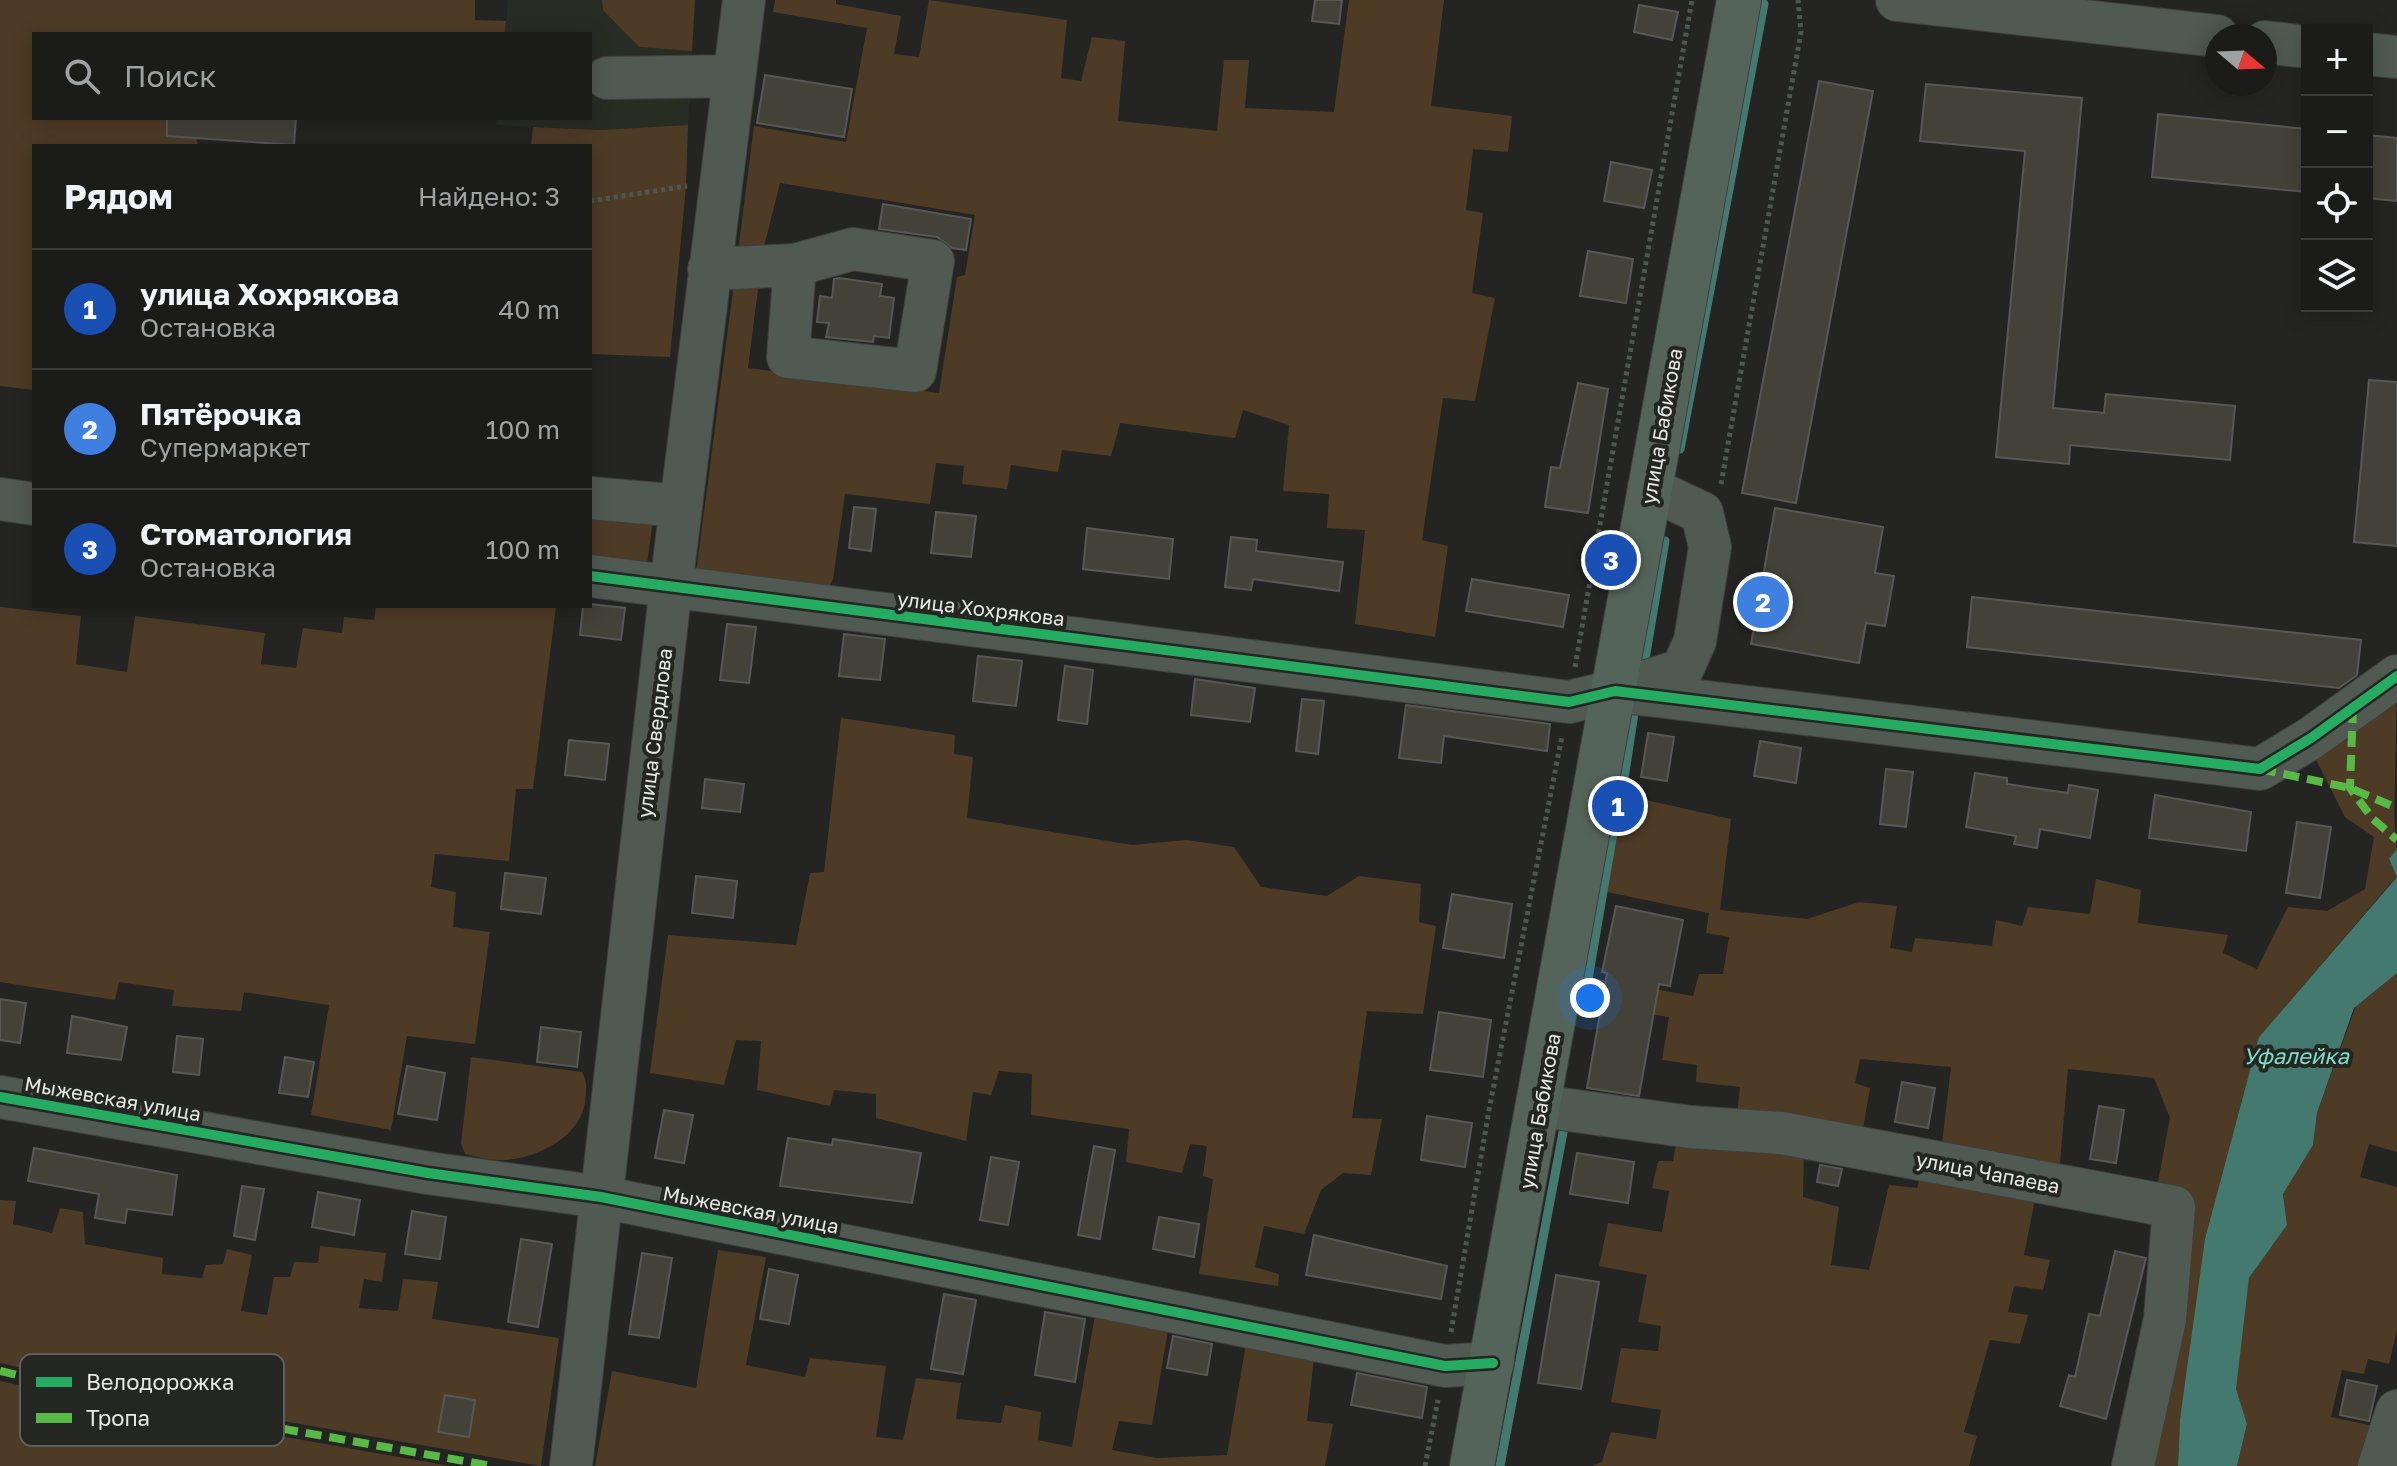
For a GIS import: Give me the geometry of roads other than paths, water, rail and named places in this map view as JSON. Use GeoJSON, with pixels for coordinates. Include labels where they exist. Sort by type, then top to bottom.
{"type":"FeatureCollection","features":[{"type":"Feature","properties":{"kind":"main road","name":"улица Бабикова"},"geometry":{"type":"LineString","coordinates":[[1472,1466],[1739,0]]}},
{"type":"Feature","properties":{"kind":"street","name":"улица Свердлова"},"geometry":{"type":"LineString","coordinates":[[571,1466],[671,586],[719,180],[744,0]]}},
{"type":"Feature","properties":{"kind":"street"},"geometry":{"type":"LineString","coordinates":[[1897,0],[2205,35]]}},
{"type":"Feature","properties":{"kind":"street"},"geometry":{"type":"LineString","coordinates":[[2277,43],[2301,46]]}},
{"type":"Feature","properties":{"kind":"street"},"geometry":{"type":"LineString","coordinates":[[2373,55],[2397,57]]}},
{"type":"Feature","properties":{"kind":"street"},"geometry":{"type":"LineString","coordinates":[[607,78],[733,76]]}},
{"type":"Feature","properties":{"kind":"street"},"geometry":{"type":"LineString","coordinates":[[709,269],[795,265]]}},
{"type":"Feature","properties":{"kind":"street"},"geometry":{"type":"LineString","coordinates":[[592,498],[681,506]]}},
{"type":"Feature","properties":{"kind":"street"},"geometry":{"type":"LineString","coordinates":[[0,499],[32,504]]}},
{"type":"Feature","properties":{"kind":"street"},"geometry":{"type":"LineString","coordinates":[[1615,691],[1682,670],[1695,641],[1710,547],[1702,513],[1646,509]]}},
{"type":"Feature","properties":{"kind":"street","name":"улица Хохрякова"},"geometry":{"type":"LineString","coordinates":[[592,576],[1569,702],[1615,691],[2260,769],[2311,738],[2397,676]]}},
{"type":"Feature","properties":{"kind":"street","name":"Мыжевская улица"},"geometry":{"type":"LineString","coordinates":[[0,1097],[428,1173],[601,1197],[1445,1366],[1493,1363]]}},
{"type":"Feature","properties":{"kind":"street","name":"улица Чапаева"},"geometry":{"type":"LineString","coordinates":[[1540,1106],[1691,1127],[1781,1133],[2174,1207],[2165,1319],[2133,1466]]}},
{"type":"Feature","properties":{"kind":"street"},"geometry":{"type":"LineString","coordinates":[[2379,1466],[2397,1411]]}},
{"type":"Feature","properties":{"kind":"water"},"geometry":{"type":"Polygon","coordinates":[[[2397,849],[2397,877],[2389,859],[2397,849]]]}},
{"type":"Feature","properties":{"kind":"water","name":"Уфалейка"},"geometry":{"type":"Polygon","coordinates":[[[2397,877],[2397,973],[2354,1008],[2317,1113],[2313,1145],[2283,1194],[2287,1225],[2249,1278],[2236,1389],[2247,1424],[2237,1466],[2178,1466],[2180,1419],[2205,1239],[2259,1037],[2397,877]]]}},
{"type":"Feature","properties":{"kind":"waterway"},"geometry":{"type":"LineString","coordinates":[[1680,449],[1764,4]]}},
{"type":"Feature","properties":{"kind":"waterway"},"geometry":{"type":"LineString","coordinates":[[1643,671],[1665,541]]}},
{"type":"Feature","properties":{"kind":"waterway"},"geometry":{"type":"LineString","coordinates":[[1627,795],[1623,785],[1635,707]]}},
{"type":"Feature","properties":{"kind":"waterway"},"geometry":{"type":"LineString","coordinates":[[1587,1006],[1585,997],[1614,827],[1623,818]]}},
{"type":"Feature","properties":{"kind":"waterway"},"geometry":{"type":"LineString","coordinates":[[1500,1466],[1565,1122]]}},
{"type":"Feature","properties":{"kind":"place","name":"Стоматология"},"geometry":{"type":"Point","coordinates":[1611,560]}},
{"type":"Feature","properties":{"kind":"place","name":"Пятёрочка"},"geometry":{"type":"Point","coordinates":[1763,602]}},
{"type":"Feature","properties":{"kind":"place","name":"улица Хохрякова"},"geometry":{"type":"Point","coordinates":[1618,806]}}]}
